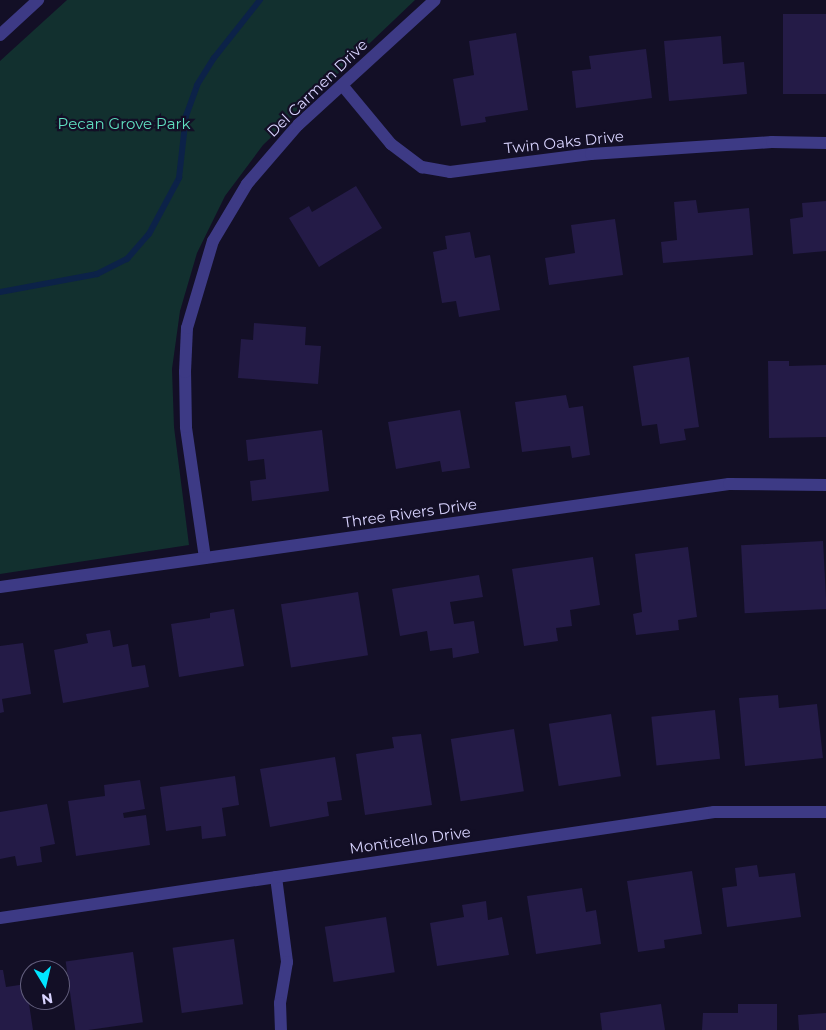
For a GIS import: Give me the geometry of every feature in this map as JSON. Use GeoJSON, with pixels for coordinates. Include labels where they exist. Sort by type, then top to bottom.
{"type":"FeatureCollection","features":[{"type":"Feature","properties":{"kind":"street"},"geometry":{"type":"LineString","coordinates":[[0,35],[38,0]]}},
{"type":"Feature","properties":{"kind":"street","name":"Del Carmen Drive"},"geometry":{"type":"LineString","coordinates":[[205,558],[186,427],[188,328],[198,285],[213,241],[246,184],[298,125],[435,0]]}},
{"type":"Feature","properties":{"kind":"street","name":"Twin Oaks Drive"},"geometry":{"type":"LineString","coordinates":[[342,85],[391,144],[422,166],[450,172],[591,154],[772,142],[826,144]]}},
{"type":"Feature","properties":{"kind":"street","name":"Three Rivers Drive"},"geometry":{"type":"LineString","coordinates":[[0,586],[729,484],[826,485]]}},
{"type":"Feature","properties":{"kind":"street","name":"Monticello Drive"},"geometry":{"type":"LineString","coordinates":[[0,918],[714,812],[826,812]]}},
{"type":"Feature","properties":{"kind":"street"},"geometry":{"type":"LineString","coordinates":[[276,877],[287,962],[280,1003],[282,1030]]}},
{"type":"Feature","properties":{"kind":"green space","name":"Pecan Grove Park"},"geometry":{"type":"Polygon","coordinates":[[[67,0],[415,0],[263,145],[225,196],[197,253],[180,311],[172,369],[174,427],[189,545],[0,574],[0,61],[67,0]]]}},
{"type":"Feature","properties":{"kind":"building"},"geometry":{"type":"Polygon","coordinates":[[[783,14],[826,14],[826,94],[783,94],[783,14]]]}},
{"type":"Feature","properties":{"kind":"building"},"geometry":{"type":"Polygon","coordinates":[[[516,33],[528,110],[485,117],[486,122],[461,126],[453,79],[474,75],[469,41],[516,33]]]}},
{"type":"Feature","properties":{"kind":"building"},"geometry":{"type":"Polygon","coordinates":[[[721,36],[723,64],[744,62],[747,94],[669,101],[664,41],[721,36]]]}},
{"type":"Feature","properties":{"kind":"building"},"geometry":{"type":"Polygon","coordinates":[[[646,49],[652,98],[576,108],[572,71],[591,69],[589,56],[646,49]]]}},
{"type":"Feature","properties":{"kind":"building"},"geometry":{"type":"Polygon","coordinates":[[[356,186],[382,228],[319,267],[289,218],[309,206],[312,212],[356,186]]]}},
{"type":"Feature","properties":{"kind":"building"},"geometry":{"type":"Polygon","coordinates":[[[696,200],[698,213],[749,208],[753,255],[663,263],[661,242],[677,240],[674,202],[696,200]]]}},
{"type":"Feature","properties":{"kind":"building"},"geometry":{"type":"Polygon","coordinates":[[[826,201],[826,251],[793,254],[790,219],[803,217],[802,203],[826,201]]]}},
{"type":"Feature","properties":{"kind":"building"},"geometry":{"type":"Polygon","coordinates":[[[615,219],[623,275],[549,285],[545,258],[575,253],[571,225],[615,219]]]}},
{"type":"Feature","properties":{"kind":"building"},"geometry":{"type":"Polygon","coordinates":[[[470,232],[475,258],[490,255],[500,310],[459,317],[456,301],[442,303],[433,252],[447,249],[445,236],[470,232]]]}},
{"type":"Feature","properties":{"kind":"building"},"geometry":{"type":"Polygon","coordinates":[[[254,323],[306,327],[305,345],[321,346],[318,384],[238,378],[241,339],[253,340],[254,323]]]}},
{"type":"Feature","properties":{"kind":"building"},"geometry":{"type":"Polygon","coordinates":[[[689,357],[699,427],[684,429],[686,440],[660,444],[657,424],[642,426],[633,366],[689,357]]]}},
{"type":"Feature","properties":{"kind":"building"},"geometry":{"type":"Polygon","coordinates":[[[768,361],[789,361],[789,366],[826,365],[826,437],[769,438],[768,361]]]}},
{"type":"Feature","properties":{"kind":"building"},"geometry":{"type":"Polygon","coordinates":[[[566,395],[569,408],[583,406],[590,455],[572,458],[570,446],[522,452],[515,402],[566,395]]]}},
{"type":"Feature","properties":{"kind":"building"},"geometry":{"type":"Polygon","coordinates":[[[460,410],[470,468],[442,472],[440,461],[396,469],[388,422],[460,410]]]}},
{"type":"Feature","properties":{"kind":"building"},"geometry":{"type":"Polygon","coordinates":[[[322,430],[329,491],[252,501],[250,481],[266,479],[264,459],[248,461],[246,440],[322,430]]]}},
{"type":"Feature","properties":{"kind":"building"},"geometry":{"type":"Polygon","coordinates":[[[823,541],[826,609],[745,613],[741,545],[823,541]]]}},
{"type":"Feature","properties":{"kind":"building"},"geometry":{"type":"Polygon","coordinates":[[[688,547],[697,617],[678,620],[679,630],[636,635],[633,614],[642,612],[635,554],[688,547]]]}},
{"type":"Feature","properties":{"kind":"building"},"geometry":{"type":"Polygon","coordinates":[[[593,557],[600,605],[570,610],[572,626],[556,628],[558,641],[524,646],[512,569],[593,557]]]}},
{"type":"Feature","properties":{"kind":"building"},"geometry":{"type":"Polygon","coordinates":[[[479,575],[483,597],[450,602],[454,624],[474,621],[479,653],[453,658],[452,648],[430,651],[427,631],[400,636],[392,589],[479,575]]]}},
{"type":"Feature","properties":{"kind":"building"},"geometry":{"type":"Polygon","coordinates":[[[358,592],[368,655],[291,667],[281,604],[358,592]]]}},
{"type":"Feature","properties":{"kind":"building"},"geometry":{"type":"Polygon","coordinates":[[[234,609],[244,666],[179,677],[171,624],[210,618],[210,613],[234,609]]]}},
{"type":"Feature","properties":{"kind":"building"},"geometry":{"type":"Polygon","coordinates":[[[110,630],[113,647],[128,644],[132,667],[145,665],[149,687],[63,703],[54,650],[88,643],[86,634],[110,630]]]}},
{"type":"Feature","properties":{"kind":"building"},"geometry":{"type":"Polygon","coordinates":[[[23,643],[31,694],[2,699],[4,712],[0,713],[0,646],[23,643]]]}},
{"type":"Feature","properties":{"kind":"building"},"geometry":{"type":"Polygon","coordinates":[[[778,695],[779,708],[817,704],[823,758],[745,766],[739,698],[778,695]]]}},
{"type":"Feature","properties":{"kind":"building"},"geometry":{"type":"Polygon","coordinates":[[[715,710],[720,759],[656,765],[651,717],[715,710]]]}},
{"type":"Feature","properties":{"kind":"building"},"geometry":{"type":"Polygon","coordinates":[[[611,714],[621,776],[559,786],[549,724],[611,714]]]}},
{"type":"Feature","properties":{"kind":"building"},"geometry":{"type":"Polygon","coordinates":[[[514,729],[524,791],[461,801],[451,739],[514,729]]]}},
{"type":"Feature","properties":{"kind":"building"},"geometry":{"type":"Polygon","coordinates":[[[421,734],[432,805],[365,815],[356,754],[394,748],[392,737],[421,734]]]}},
{"type":"Feature","properties":{"kind":"building"},"geometry":{"type":"Polygon","coordinates":[[[335,757],[342,800],[327,802],[329,816],[270,827],[260,769],[335,757]]]}},
{"type":"Feature","properties":{"kind":"building"},"geometry":{"type":"Polygon","coordinates":[[[235,776],[239,805],[222,808],[226,836],[202,839],[201,826],[166,831],[160,787],[235,776]]]}},
{"type":"Feature","properties":{"kind":"building"},"geometry":{"type":"Polygon","coordinates":[[[140,780],[145,809],[123,813],[124,818],[146,815],[150,845],[76,856],[68,801],[105,796],[104,785],[140,780]]]}},
{"type":"Feature","properties":{"kind":"building"},"geometry":{"type":"Polygon","coordinates":[[[47,804],[55,844],[40,847],[42,862],[17,866],[15,856],[0,859],[0,812],[47,804]]]}},
{"type":"Feature","properties":{"kind":"building"},"geometry":{"type":"Polygon","coordinates":[[[757,865],[759,877],[795,873],[801,917],[727,927],[722,888],[737,886],[735,868],[757,865]]]}},
{"type":"Feature","properties":{"kind":"building"},"geometry":{"type":"Polygon","coordinates":[[[692,871],[702,934],[664,940],[665,948],[638,952],[627,881],[692,871]]]}},
{"type":"Feature","properties":{"kind":"building"},"geometry":{"type":"Polygon","coordinates":[[[582,888],[586,912],[596,910],[601,944],[536,954],[527,896],[582,888]]]}},
{"type":"Feature","properties":{"kind":"building"},"geometry":{"type":"Polygon","coordinates":[[[486,901],[488,920],[502,917],[509,955],[437,966],[430,923],[464,917],[462,905],[486,901]]]}},
{"type":"Feature","properties":{"kind":"building"},"geometry":{"type":"Polygon","coordinates":[[[386,917],[395,972],[334,982],[325,927],[386,917]]]}},
{"type":"Feature","properties":{"kind":"building"},"geometry":{"type":"Polygon","coordinates":[[[234,939],[243,1004],[182,1013],[173,948],[234,939]]]}},
{"type":"Feature","properties":{"kind":"building"},"geometry":{"type":"Polygon","coordinates":[[[133,952],[143,1022],[75,1030],[70,992],[70,961],[133,952]]]}},
{"type":"Feature","properties":{"kind":"building"},"geometry":{"type":"Polygon","coordinates":[[[0,970],[3,970],[6,987],[20,985],[20,1010],[30,1010],[33,1030],[0,1030],[0,970]]]}},
{"type":"Feature","properties":{"kind":"building"},"geometry":{"type":"Polygon","coordinates":[[[661,1004],[665,1030],[602,1030],[600,1013],[661,1004]]]}},
{"type":"Feature","properties":{"kind":"building"},"geometry":{"type":"Polygon","coordinates":[[[738,1004],[777,1004],[777,1030],[702,1030],[703,1013],[738,1013],[738,1004]]]}},
{"type":"Feature","properties":{"kind":"building"},"geometry":{"type":"Polygon","coordinates":[[[826,1013],[826,1030],[799,1030],[798,1015],[826,1013]]]}},
{"type":"Feature","properties":{"kind":"waterway"},"geometry":{"type":"LineString","coordinates":[[0,292],[97,274],[127,259],[149,234],[179,178],[186,116],[197,85],[214,58],[260,0]]}}]}
